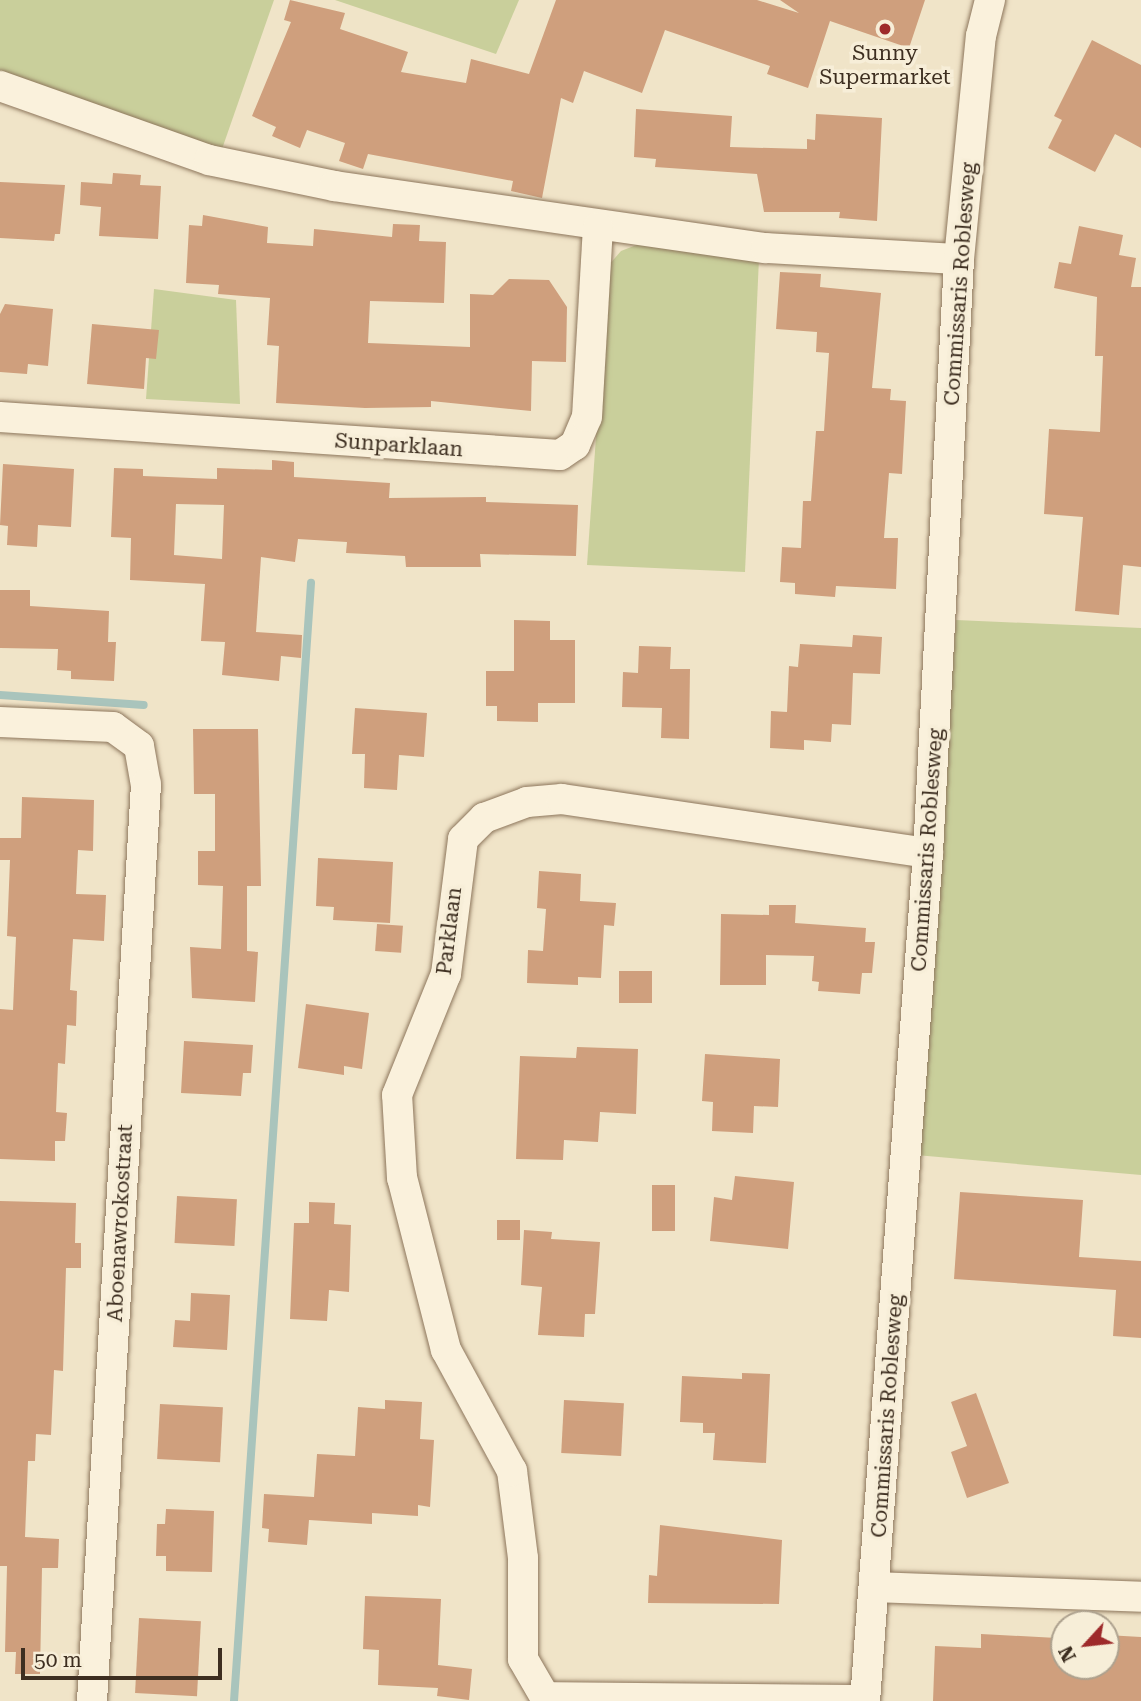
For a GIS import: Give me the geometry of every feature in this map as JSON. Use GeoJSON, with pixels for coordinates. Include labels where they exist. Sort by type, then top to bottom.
{"type":"FeatureCollection","features":[{"type":"Feature","properties":{"kind":"street","name":"Commissaris Roblesweg"},"geometry":{"type":"LineString","coordinates":[[865,1700],[928,853],[959,259],[981,36],[990,0]]}},
{"type":"Feature","properties":{"kind":"street"},"geometry":{"type":"LineString","coordinates":[[0,86],[209,160],[334,186],[598,227],[766,248],[959,259]]}},
{"type":"Feature","properties":{"kind":"street","name":"Sunparklaan"},"geometry":{"type":"LineString","coordinates":[[0,417],[560,455],[575,446],[586,417],[598,227]]}},
{"type":"Feature","properties":{"kind":"street","name":"Aboenawrokostraat"},"geometry":{"type":"LineString","coordinates":[[0,722],[113,727],[139,746],[146,784],[92,1701]]}},
{"type":"Feature","properties":{"kind":"street","name":"Parklaan"},"geometry":{"type":"LineString","coordinates":[[865,1700],[545,1697],[523,1659],[523,1558],[512,1471],[446,1350],[418,1259],[396,1140],[397,1095],[446,974],[463,839],[484,818],[527,802],[562,799],[928,853]]}},
{"type":"Feature","properties":{"kind":"street"},"geometry":{"type":"LineString","coordinates":[[874,1587],[1141,1597]]}},
{"type":"Feature","properties":{"kind":"green space"},"geometry":{"type":"Polygon","coordinates":[[[0,0],[274,0],[222,149],[0,77],[0,0]]]}},
{"type":"Feature","properties":{"kind":"green space"},"geometry":{"type":"Polygon","coordinates":[[[335,0],[519,0],[496,54],[335,0]]]}},
{"type":"Feature","properties":{"kind":"green space"},"geometry":{"type":"Polygon","coordinates":[[[639,244],[759,258],[745,572],[587,565],[608,266],[621,251],[639,244]]]}},
{"type":"Feature","properties":{"kind":"green space"},"geometry":{"type":"Polygon","coordinates":[[[154,289],[236,300],[240,404],[146,399],[154,289]]]}},
{"type":"Feature","properties":{"kind":"green space"},"geometry":{"type":"Polygon","coordinates":[[[956,620],[1141,628],[1141,1175],[916,1155],[956,620]]]}},
{"type":"Feature","properties":{"kind":"building"},"geometry":{"type":"Polygon","coordinates":[[[290,0],[345,13],[340,29],[408,52],[401,72],[466,83],[471,59],[529,74],[556,0],[757,0],[799,13],[780,0],[925,0],[909,48],[830,21],[808,88],[767,74],[770,66],[665,30],[642,93],[584,71],[573,103],[561,98],[542,198],[511,191],[513,181],[368,154],[363,169],[339,161],[345,143],[307,130],[300,148],[272,136],[276,127],[252,116],[291,22],[284,20],[290,0]]]}},
{"type":"Feature","properties":{"kind":"building"},"geometry":{"type":"Polygon","coordinates":[[[1092,40],[1141,65],[1141,148],[1115,134],[1095,172],[1048,148],[1062,120],[1054,116],[1092,40]]]}},
{"type":"Feature","properties":{"kind":"building"},"geometry":{"type":"Polygon","coordinates":[[[636,109],[732,116],[730,147],[807,149],[807,139],[815,140],[816,114],[882,118],[877,221],[839,218],[840,212],[764,212],[757,174],[655,167],[656,159],[634,157],[636,109]]]}},
{"type":"Feature","properties":{"kind":"building"},"geometry":{"type":"Polygon","coordinates":[[[113,173],[141,175],[140,185],[161,186],[158,239],[99,236],[101,207],[80,205],[81,182],[112,184],[113,173]]]}},
{"type":"Feature","properties":{"kind":"building"},"geometry":{"type":"Polygon","coordinates":[[[0,182],[65,185],[60,234],[55,234],[54,241],[0,238],[0,182]]]}},
{"type":"Feature","properties":{"kind":"building"},"geometry":{"type":"Polygon","coordinates":[[[203,215],[268,227],[267,243],[313,246],[314,229],[392,237],[393,224],[420,225],[419,241],[446,242],[444,303],[370,301],[368,343],[470,347],[470,294],[493,295],[509,279],[549,280],[567,307],[566,362],[532,361],[531,411],[431,401],[431,407],[365,408],[276,403],[279,346],[267,345],[270,298],[218,294],[219,285],[186,283],[189,225],[202,226],[203,215]]]}},
{"type":"Feature","properties":{"kind":"building"},"geometry":{"type":"Polygon","coordinates":[[[1079,226],[1123,235],[1119,255],[1136,258],[1131,287],[1141,287],[1141,567],[1123,565],[1119,615],[1075,611],[1083,517],[1044,514],[1049,429],[1100,432],[1103,356],[1095,356],[1097,297],[1054,288],[1059,262],[1071,264],[1079,226]]]}},
{"type":"Feature","properties":{"kind":"building"},"geometry":{"type":"Polygon","coordinates":[[[780,272],[821,274],[820,287],[881,293],[872,388],[891,389],[890,400],[906,401],[902,474],[889,473],[884,538],[898,538],[896,589],[836,586],[835,597],[795,594],[795,583],[780,582],[782,547],[801,548],[803,501],[811,501],[816,431],[824,431],[829,353],[816,352],[817,332],[776,329],[780,272]]]}},
{"type":"Feature","properties":{"kind":"building"},"geometry":{"type":"Polygon","coordinates":[[[5,304],[53,309],[48,366],[28,364],[27,374],[0,372],[0,314],[5,304]]]}},
{"type":"Feature","properties":{"kind":"building"},"geometry":{"type":"Polygon","coordinates":[[[92,324],[159,330],[156,359],[146,358],[144,389],[87,384],[92,324]]]}},
{"type":"Feature","properties":{"kind":"building"},"geometry":{"type":"Polygon","coordinates":[[[272,460],[294,462],[294,477],[390,483],[389,498],[486,497],[486,502],[578,505],[576,556],[480,554],[481,567],[406,567],[405,556],[346,553],[347,542],[298,539],[295,562],[261,557],[256,632],[302,635],[301,658],[281,656],[279,681],[222,675],[225,642],[201,641],[205,584],[130,580],[131,538],[111,537],[114,468],[143,469],[143,476],[217,479],[217,468],[272,470],[272,460]],[[176,504],[174,555],[222,559],[224,505],[176,504]]]}},
{"type":"Feature","properties":{"kind":"building"},"geometry":{"type":"Polygon","coordinates":[[[3,464],[74,469],[71,527],[38,525],[37,547],[7,545],[8,526],[0,525],[3,464]]]}},
{"type":"Feature","properties":{"kind":"building"},"geometry":{"type":"Polygon","coordinates":[[[0,590],[30,590],[30,606],[109,611],[108,642],[116,642],[114,681],[71,679],[71,671],[57,670],[58,649],[0,648],[0,590]]]}},
{"type":"Feature","properties":{"kind":"building"},"geometry":{"type":"Polygon","coordinates":[[[514,620],[550,621],[550,640],[575,640],[575,703],[538,703],[538,722],[497,721],[497,706],[486,706],[486,671],[514,671],[514,620]]]}},
{"type":"Feature","properties":{"kind":"building"},"geometry":{"type":"Polygon","coordinates":[[[853,635],[882,637],[880,674],[853,673],[851,725],[832,724],[831,742],[804,740],[804,750],[770,748],[771,711],[787,712],[789,666],[798,667],[800,644],[852,647],[853,635]]]}},
{"type":"Feature","properties":{"kind":"building"},"geometry":{"type":"Polygon","coordinates":[[[639,646],[671,647],[670,669],[690,669],[689,739],[661,738],[662,708],[622,707],[623,672],[638,673],[639,646]]]}},
{"type":"Feature","properties":{"kind":"building"},"geometry":{"type":"Polygon","coordinates":[[[355,708],[427,713],[424,757],[399,755],[397,790],[364,788],[365,754],[352,754],[355,708]]]}},
{"type":"Feature","properties":{"kind":"building"},"geometry":{"type":"Polygon","coordinates":[[[193,729],[258,729],[261,886],[247,886],[247,951],[258,952],[255,1002],[192,998],[190,947],[221,949],[223,886],[198,885],[198,851],[215,851],[215,794],[194,794],[193,729]]]}},
{"type":"Feature","properties":{"kind":"building"},"geometry":{"type":"Polygon","coordinates":[[[22,797],[94,800],[93,851],[78,850],[76,894],[106,895],[104,941],[73,939],[70,990],[77,991],[76,1026],[67,1025],[65,1064],[58,1063],[56,1112],[67,1113],[65,1141],[55,1141],[55,1161],[0,1159],[0,1009],[13,1010],[16,937],[7,936],[10,860],[0,860],[0,838],[21,838],[22,797]]]}},
{"type":"Feature","properties":{"kind":"building"},"geometry":{"type":"Polygon","coordinates":[[[318,858],[393,862],[390,923],[333,920],[334,907],[316,906],[318,858]]]}},
{"type":"Feature","properties":{"kind":"building"},"geometry":{"type":"Polygon","coordinates":[[[539,871],[581,874],[580,901],[616,903],[614,926],[604,925],[601,978],[578,977],[578,985],[527,983],[528,950],[543,951],[546,909],[537,908],[539,871]]]}},
{"type":"Feature","properties":{"kind":"building"},"geometry":{"type":"Polygon","coordinates":[[[769,905],[796,905],[795,923],[866,928],[865,942],[875,942],[872,973],[862,973],[860,994],[818,991],[819,982],[812,981],[814,956],[766,955],[766,985],[720,985],[721,914],[769,915],[769,905]]]}},
{"type":"Feature","properties":{"kind":"building"},"geometry":{"type":"Polygon","coordinates":[[[377,924],[403,926],[401,953],[375,951],[377,924]]]}},
{"type":"Feature","properties":{"kind":"building"},"geometry":{"type":"Polygon","coordinates":[[[619,971],[652,971],[652,1003],[619,1003],[619,971]]]}},
{"type":"Feature","properties":{"kind":"building"},"geometry":{"type":"Polygon","coordinates":[[[306,1004],[369,1013],[362,1069],[344,1066],[344,1075],[298,1068],[306,1004]]]}},
{"type":"Feature","properties":{"kind":"building"},"geometry":{"type":"Polygon","coordinates":[[[184,1041],[253,1045],[251,1073],[243,1073],[241,1096],[181,1093],[184,1041]]]}},
{"type":"Feature","properties":{"kind":"building"},"geometry":{"type":"Polygon","coordinates":[[[577,1047],[638,1049],[636,1114],[600,1112],[598,1142],[564,1140],[563,1160],[516,1159],[520,1056],[576,1058],[577,1047]]]}},
{"type":"Feature","properties":{"kind":"building"},"geometry":{"type":"Polygon","coordinates":[[[705,1054],[780,1059],[778,1107],[754,1106],[753,1133],[712,1131],[713,1102],[702,1101],[705,1054]]]}},
{"type":"Feature","properties":{"kind":"building"},"geometry":{"type":"Polygon","coordinates":[[[735,1176],[794,1182],[788,1249],[710,1241],[714,1197],[732,1200],[735,1176]]]}},
{"type":"Feature","properties":{"kind":"building"},"geometry":{"type":"Polygon","coordinates":[[[652,1185],[675,1185],[675,1231],[652,1231],[652,1185]]]}},
{"type":"Feature","properties":{"kind":"building"},"geometry":{"type":"Polygon","coordinates":[[[960,1192],[1083,1200],[1079,1257],[1141,1261],[1141,1338],[1113,1336],[1116,1290],[954,1279],[960,1192]]]}},
{"type":"Feature","properties":{"kind":"building"},"geometry":{"type":"Polygon","coordinates":[[[177,1196],[237,1199],[234,1246],[175,1243],[177,1196]]]}},
{"type":"Feature","properties":{"kind":"building"},"geometry":{"type":"Polygon","coordinates":[[[0,1201],[76,1203],[75,1243],[81,1243],[81,1268],[66,1268],[63,1371],[54,1370],[51,1435],[36,1434],[35,1461],[28,1461],[25,1537],[59,1539],[58,1568],[42,1568],[40,1674],[15,1674],[16,1652],[5,1652],[7,1566],[0,1566],[0,1201]]]}},
{"type":"Feature","properties":{"kind":"building"},"geometry":{"type":"Polygon","coordinates":[[[309,1202],[335,1203],[334,1224],[351,1225],[349,1292],[329,1290],[327,1321],[290,1319],[294,1223],[309,1223],[309,1202]]]}},
{"type":"Feature","properties":{"kind":"building"},"geometry":{"type":"Polygon","coordinates":[[[497,1220],[520,1220],[520,1240],[497,1240],[497,1220]]]}},
{"type":"Feature","properties":{"kind":"building"},"geometry":{"type":"Polygon","coordinates":[[[524,1230],[552,1232],[551,1239],[600,1242],[595,1314],[585,1314],[584,1337],[538,1335],[542,1287],[521,1285],[524,1230]]]}},
{"type":"Feature","properties":{"kind":"building"},"geometry":{"type":"Polygon","coordinates":[[[191,1293],[230,1295],[227,1350],[173,1347],[175,1320],[190,1321],[191,1293]]]}},
{"type":"Feature","properties":{"kind":"building"},"geometry":{"type":"Polygon","coordinates":[[[742,1373],[770,1374],[766,1463],[713,1460],[715,1433],[703,1433],[703,1423],[680,1422],[682,1376],[742,1379],[742,1373]]]}},
{"type":"Feature","properties":{"kind":"building"},"geometry":{"type":"Polygon","coordinates":[[[976,1393],[1009,1483],[967,1498],[951,1452],[967,1446],[951,1402],[976,1393]]]}},
{"type":"Feature","properties":{"kind":"building"},"geometry":{"type":"Polygon","coordinates":[[[385,1400],[422,1402],[420,1439],[434,1440],[430,1507],[418,1505],[418,1516],[372,1513],[372,1524],[309,1520],[307,1545],[268,1542],[269,1529],[262,1528],[264,1494],[314,1497],[317,1454],[355,1456],[358,1407],[385,1409],[385,1400]]]}},
{"type":"Feature","properties":{"kind":"building"},"geometry":{"type":"Polygon","coordinates":[[[564,1400],[624,1403],[621,1456],[561,1453],[564,1400]]]}},
{"type":"Feature","properties":{"kind":"building"},"geometry":{"type":"Polygon","coordinates":[[[160,1404],[223,1407],[220,1462],[157,1459],[160,1404]]]}},
{"type":"Feature","properties":{"kind":"building"},"geometry":{"type":"Polygon","coordinates":[[[166,1509],[214,1511],[212,1572],[166,1571],[166,1556],[156,1556],[157,1524],[165,1524],[166,1509]]]}},
{"type":"Feature","properties":{"kind":"building"},"geometry":{"type":"Polygon","coordinates":[[[660,1525],[782,1540],[779,1604],[648,1603],[649,1575],[657,1576],[660,1525]]]}},
{"type":"Feature","properties":{"kind":"building"},"geometry":{"type":"Polygon","coordinates":[[[365,1596],[441,1599],[438,1665],[472,1669],[469,1700],[437,1696],[438,1688],[378,1685],[379,1650],[363,1649],[365,1596]]]}},
{"type":"Feature","properties":{"kind":"building"},"geometry":{"type":"Polygon","coordinates":[[[139,1618],[201,1621],[197,1696],[135,1693],[139,1618]]]}},
{"type":"Feature","properties":{"kind":"building"},"geometry":{"type":"Polygon","coordinates":[[[981,1634],[1050,1638],[1050,1680],[1120,1680],[1120,1636],[1141,1637],[1141,1701],[933,1701],[935,1646],[981,1648],[981,1634]]]}},
{"type":"Feature","properties":{"kind":"waterway"},"geometry":{"type":"LineString","coordinates":[[234,1701],[311,583]]}},
{"type":"Feature","properties":{"kind":"waterway"},"geometry":{"type":"LineString","coordinates":[[0,695],[144,705]]}},
{"type":"Feature","properties":{"kind":"place","name":"Sunny Supermarket"},"geometry":{"type":"Point","coordinates":[885,29]}}]}
